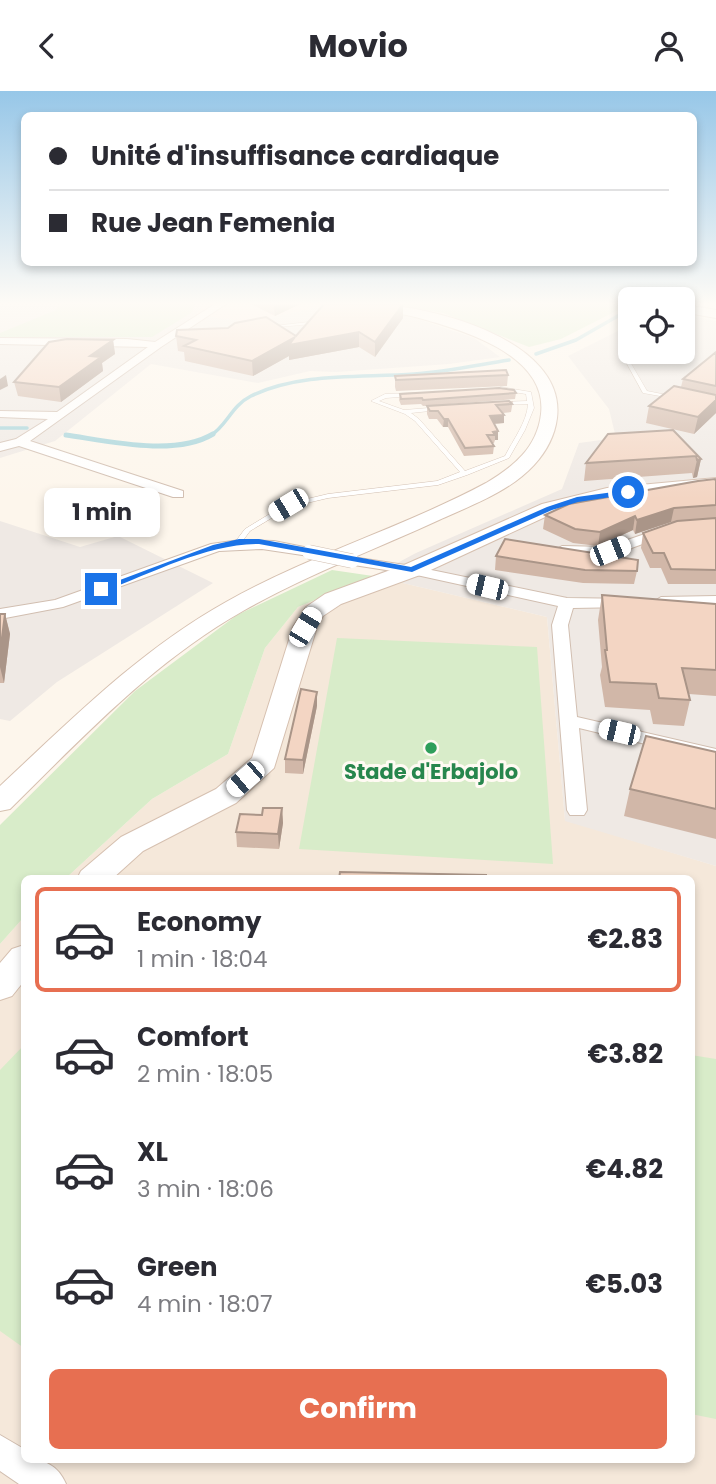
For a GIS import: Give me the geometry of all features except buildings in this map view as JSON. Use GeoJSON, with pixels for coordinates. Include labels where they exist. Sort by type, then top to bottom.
{"type":"FeatureCollection","features":[{"type":"Feature","properties":{"kind":"street"},"geometry":{"type":"LineString","coordinates":[[0,447],[19,442],[61,416],[125,369]]}},
{"type":"Feature","properties":{"kind":"street"},"geometry":{"type":"LineString","coordinates":[[0,802],[161,654],[209,621],[499,483],[528,460],[544,437],[550,413],[549,395],[543,379],[534,369]]}},
{"type":"Feature","properties":{"kind":"street"},"geometry":{"type":"LineString","coordinates":[[0,414],[61,416]]}},
{"type":"Feature","properties":{"kind":"street"},"geometry":{"type":"LineString","coordinates":[[19,442],[177,495]]}},
{"type":"Feature","properties":{"kind":"street"},"geometry":{"type":"LineString","coordinates":[[96,875],[131,844],[226,796],[264,762],[305,627],[314,612],[333,599],[412,570],[550,508],[577,499],[716,484]]}},
{"type":"Feature","properties":{"kind":"street"},"geometry":{"type":"LineString","coordinates":[[545,548],[598,553],[671,529],[716,525]]}},
{"type":"Feature","properties":{"kind":"street"},"geometry":{"type":"LineString","coordinates":[[485,538],[507,542]]}},
{"type":"Feature","properties":{"kind":"street"},"geometry":{"type":"LineString","coordinates":[[0,614],[58,604],[216,547],[239,542],[259,542],[412,570],[567,603],[716,601]]}},
{"type":"Feature","properties":{"kind":"street"},"geometry":{"type":"LineString","coordinates":[[567,603],[560,625],[578,810]]}},
{"type":"Feature","properties":{"kind":"street"},"geometry":{"type":"LineString","coordinates":[[570,721],[716,755]]}},
{"type":"Feature","properties":{"kind":"street"},"geometry":{"type":"LineString","coordinates":[[0,1452],[49,1484]]}},
{"type":"Feature","properties":{"kind":"lane"},"geometry":{"type":"LineString","coordinates":[[632,369],[645,391],[680,400]]}},
{"type":"Feature","properties":{"kind":"lane"},"geometry":{"type":"LineString","coordinates":[[239,542],[247,530],[288,505],[328,496],[438,483],[507,457],[522,430],[531,402],[529,393],[519,390],[486,390]]}},
{"type":"Feature","properties":{"kind":"lane"},"geometry":{"type":"LineString","coordinates":[[423,394],[385,396],[373,401],[417,420],[465,474]]}},
{"type":"Feature","properties":{"kind":"lane"},"geometry":{"type":"LineString","coordinates":[[487,405],[531,402]]}},
{"type":"Feature","properties":{"kind":"lane"},"geometry":{"type":"LineString","coordinates":[[403,412],[448,408]]}},
{"type":"Feature","properties":{"kind":"shaded area"},"geometry":{"type":"Polygon","coordinates":[[[0,369],[145,369],[55,441],[0,458],[0,369]]]}},
{"type":"Feature","properties":{"kind":"shaded area"},"geometry":{"type":"Polygon","coordinates":[[[179,369],[378,369],[310,371],[258,383],[179,369]]]}},
{"type":"Feature","properties":{"kind":"shaded area"},"geometry":{"type":"Polygon","coordinates":[[[578,369],[716,369],[716,866],[565,821],[547,617],[373,576],[416,553],[562,489],[579,443],[616,438],[609,409],[578,369]]]}},
{"type":"Feature","properties":{"kind":"shaded area"},"geometry":{"type":"Polygon","coordinates":[[[0,521],[80,547],[118,536],[213,583],[57,682],[10,721],[0,719],[0,521]]]}},
{"type":"Feature","properties":{"kind":"shaded area"},"geometry":{"type":"Polygon","coordinates":[[[373,576],[547,617],[565,820],[716,866],[716,1484],[0,1484],[0,944],[21,920],[21,1463],[695,1463],[695,875],[69,875],[152,799],[228,754],[265,648],[298,607],[373,576]]]}},
{"type":"Feature","properties":{"kind":"green space"},"geometry":{"type":"Polygon","coordinates":[[[332,570],[373,576],[298,607],[265,648],[228,754],[152,799],[69,875],[21,875],[21,920],[0,944],[0,825],[135,691],[237,615],[332,570]]]}},
{"type":"Feature","properties":{"kind":"green space","name":"Stade d'Erbajolo"},"geometry":{"type":"Polygon","coordinates":[[[337,638],[537,647],[553,864],[299,849],[337,638]]]}},
{"type":"Feature","properties":{"kind":"green space"},"geometry":{"type":"Polygon","coordinates":[[[21,1048],[21,1346],[0,1331],[0,1070],[21,1048]]]}},
{"type":"Feature","properties":{"kind":"green space"},"geometry":{"type":"Polygon","coordinates":[[[695,1056],[716,1059],[716,1419],[695,1415],[695,1056]]]}},
{"type":"Feature","properties":{"kind":"waterway"},"geometry":{"type":"LineString","coordinates":[[213,434],[244,400],[270,388],[331,377],[456,369]]}},
{"type":"Feature","properties":{"kind":"waterway"},"geometry":{"type":"LineString","coordinates":[[0,428],[27,428]]}},
{"type":"Feature","properties":{"kind":"waterway"},"geometry":{"type":"LineString","coordinates":[[73,436],[66,435],[161,446],[180,445],[213,434]]}},
{"type":"Feature","properties":{"kind":"place","name":"Stade d'Erbajolo"},"geometry":{"type":"Point","coordinates":[431,748]}},
{"type":"Feature","properties":{"kind":"route"},"geometry":{"type":"LineString","coordinates":[[101,589],[216,547],[239,542],[259,542],[412,570],[550,508],[577,499],[628,492]]}}]}
